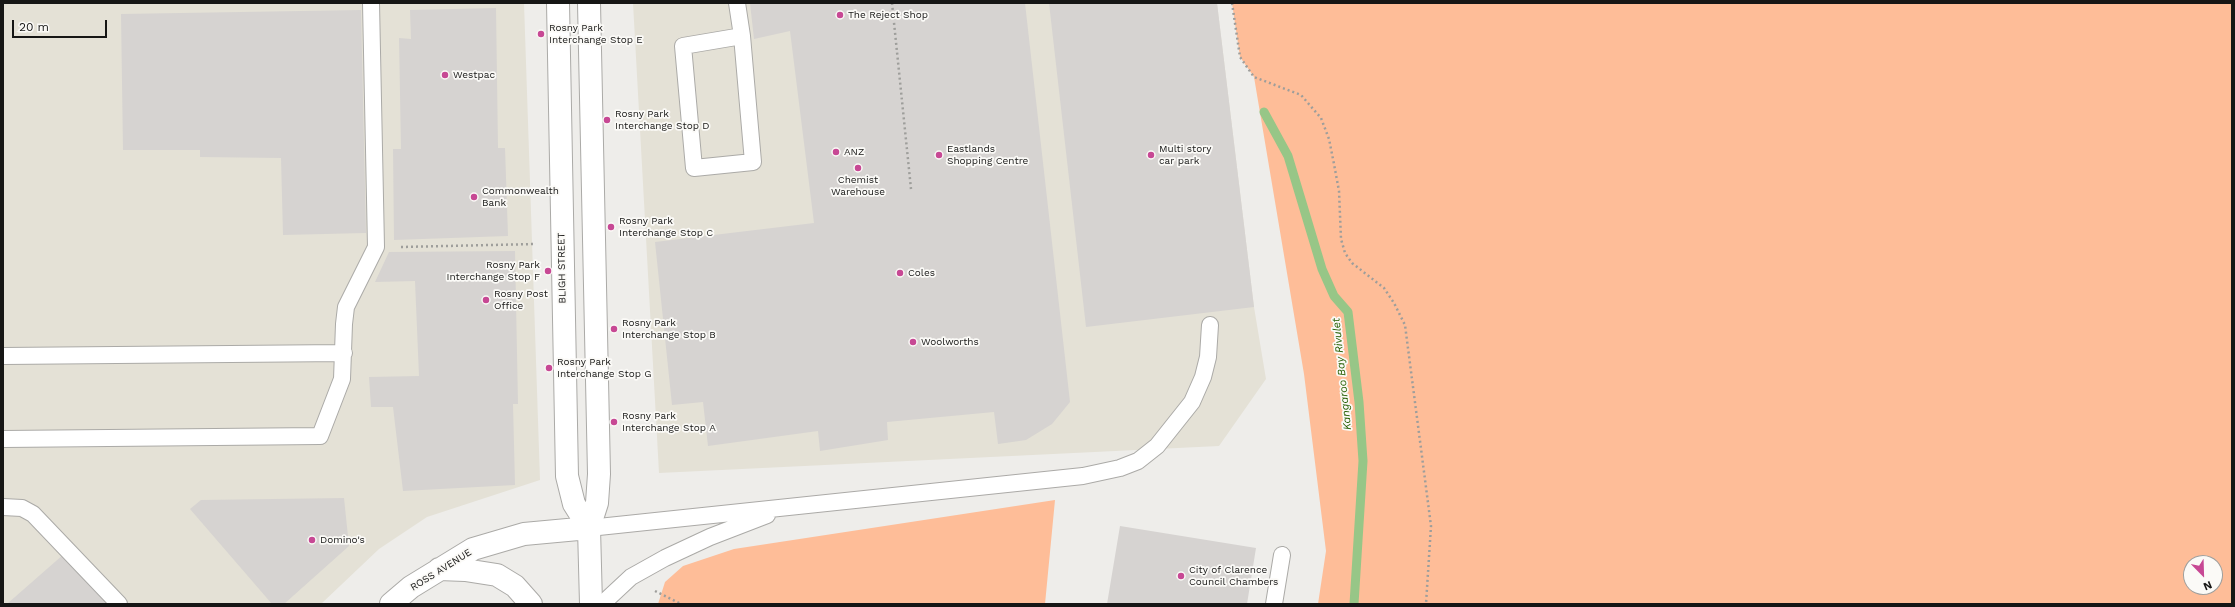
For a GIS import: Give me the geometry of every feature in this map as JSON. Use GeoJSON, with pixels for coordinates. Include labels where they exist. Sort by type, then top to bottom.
{"type":"FeatureCollection","features":[{"type":"Feature","properties":{"kind":"street","name":"BLIGH STREET"},"geometry":{"type":"LineString","coordinates":[[558,3],[567,476],[574,504],[589,528]]}},
{"type":"Feature","properties":{"kind":"street"},"geometry":{"type":"LineString","coordinates":[[589,3],[599,489],[589,528],[591,604]]}},
{"type":"Feature","properties":{"kind":"street","name":"ROSS AVENUE"},"geometry":{"type":"LineString","coordinates":[[391,604],[411,587],[438,569],[473,549],[499,540],[524,534],[589,528]]}},
{"type":"Feature","properties":{"kind":"street"},"geometry":{"type":"LineString","coordinates":[[438,569],[465,570],[496,575],[515,586],[531,604]]}},
{"type":"Feature","properties":{"kind":"lane"},"geometry":{"type":"LineString","coordinates":[[3,439],[320,436],[342,379],[346,307],[376,247],[370,3]]}},
{"type":"Feature","properties":{"kind":"lane"},"geometry":{"type":"LineString","coordinates":[[737,3],[742,36],[753,162],[694,168],[682,46],[742,36]]}},
{"type":"Feature","properties":{"kind":"lane"},"geometry":{"type":"LineString","coordinates":[[589,528],[1083,476],[1120,468],[1138,461],[1157,446],[1192,402],[1203,377],[1208,357],[1210,325]]}},
{"type":"Feature","properties":{"kind":"lane"},"geometry":{"type":"LineString","coordinates":[[3,356],[344,353]]}},
{"type":"Feature","properties":{"kind":"lane"},"geometry":{"type":"LineString","coordinates":[[3,506],[22,508],[33,514],[119,604]]}},
{"type":"Feature","properties":{"kind":"lane"},"geometry":{"type":"LineString","coordinates":[[602,604],[631,578],[665,558],[710,537],[789,507]]}},
{"type":"Feature","properties":{"kind":"lane"},"geometry":{"type":"LineString","coordinates":[[1274,604],[1282,556]]}},
{"type":"Feature","properties":{"kind":"path"},"geometry":{"type":"LineString","coordinates":[[892,3],[912,189]]}},
{"type":"Feature","properties":{"kind":"path"},"geometry":{"type":"LineString","coordinates":[[1232,3],[1240,57],[1254,77],[1301,95],[1321,118],[1329,139],[1339,191],[1341,239],[1344,253],[1352,263],[1384,288],[1394,303],[1405,325],[1431,526],[1426,604]]}},
{"type":"Feature","properties":{"kind":"path"},"geometry":{"type":"LineString","coordinates":[[376,247],[562,243]]}},
{"type":"Feature","properties":{"kind":"path"},"geometry":{"type":"LineString","coordinates":[[648,587],[681,604]]}},
{"type":"Feature","properties":{"kind":"shaded area"},"geometry":{"type":"Polygon","coordinates":[[[3,3],[524,3],[540,480],[427,517],[379,549],[321,604],[3,604],[3,3]]]}},
{"type":"Feature","properties":{"kind":"shaded area","name":"Eastlands Shopping Centre"},"geometry":{"type":"Polygon","coordinates":[[[633,3],[1217,3],[1254,307],[1266,379],[1219,446],[659,473],[633,3]]]}},
{"type":"Feature","properties":{"kind":"shaded area"},"geometry":{"type":"Polygon","coordinates":[[[1232,3],[2232,3],[2232,604],[1318,604],[1326,551],[1304,374],[1254,77],[1240,57],[1232,3]]]}},
{"type":"Feature","properties":{"kind":"shaded area"},"geometry":{"type":"Polygon","coordinates":[[[1055,500],[1045,604],[658,604],[665,582],[683,566],[734,549],[1055,500]]]}},
{"type":"Feature","properties":{"kind":"building","name":"Eastlands Shopping Centre"},"geometry":{"type":"Polygon","coordinates":[[[750,3],[1025,3],[1070,402],[1052,424],[1026,440],[998,444],[994,412],[887,422],[888,440],[820,451],[818,431],[708,446],[703,402],[672,405],[655,242],[814,223],[790,31],[754,39],[750,3]]]}},
{"type":"Feature","properties":{"kind":"building","name":"Multi story car park"},"geometry":{"type":"Polygon","coordinates":[[[1049,3],[1217,3],[1254,307],[1086,327],[1049,3]]]}},
{"type":"Feature","properties":{"kind":"building"},"geometry":{"type":"Polygon","coordinates":[[[496,8],[498,148],[505,148],[508,236],[394,240],[393,149],[401,149],[399,38],[411,39],[410,10],[496,8]]]}},
{"type":"Feature","properties":{"kind":"building"},"geometry":{"type":"Polygon","coordinates":[[[361,10],[366,233],[283,235],[281,158],[200,157],[200,150],[123,150],[121,14],[361,10]]]}},
{"type":"Feature","properties":{"kind":"building"},"geometry":{"type":"Polygon","coordinates":[[[515,251],[518,404],[513,404],[515,485],[403,491],[393,407],[371,407],[369,377],[419,376],[415,281],[375,282],[389,252],[515,251]]]}},
{"type":"Feature","properties":{"kind":"building"},"geometry":{"type":"Polygon","coordinates":[[[344,498],[349,546],[284,604],[272,604],[190,509],[201,500],[344,498]]]}},
{"type":"Feature","properties":{"kind":"building","name":"City of Clarence Council Chambers"},"geometry":{"type":"Polygon","coordinates":[[[1120,526],[1256,548],[1247,604],[1107,604],[1120,526]]]}},
{"type":"Feature","properties":{"kind":"building"},"geometry":{"type":"Polygon","coordinates":[[[64,554],[108,604],[7,604],[64,554]]]}},
{"type":"Feature","properties":{"kind":"waterway","name":"Kangaroo Bay Rivulet"},"geometry":{"type":"LineString","coordinates":[[1264,112],[1288,156],[1322,269],[1334,296],[1348,312],[1359,402],[1363,461],[1354,604]]}},
{"type":"Feature","properties":{"kind":"place","name":"The Reject Shop"},"geometry":{"type":"Point","coordinates":[840,15]}},
{"type":"Feature","properties":{"kind":"place","name":"Rosny Park Interchange Stop E"},"geometry":{"type":"Point","coordinates":[541,34]}},
{"type":"Feature","properties":{"kind":"place","name":"Westpac"},"geometry":{"type":"Point","coordinates":[445,75]}},
{"type":"Feature","properties":{"kind":"place","name":"Rosny Park Interchange Stop D"},"geometry":{"type":"Point","coordinates":[607,120]}},
{"type":"Feature","properties":{"kind":"place","name":"ANZ"},"geometry":{"type":"Point","coordinates":[836,152]}},
{"type":"Feature","properties":{"kind":"place","name":"Eastlands Shopping Centre"},"geometry":{"type":"Point","coordinates":[939,155]}},
{"type":"Feature","properties":{"kind":"place","name":"Multi story car park"},"geometry":{"type":"Point","coordinates":[1151,155]}},
{"type":"Feature","properties":{"kind":"place","name":"Chemist Warehouse"},"geometry":{"type":"Point","coordinates":[858,168]}},
{"type":"Feature","properties":{"kind":"place","name":"Commonwealth Bank"},"geometry":{"type":"Point","coordinates":[474,197]}},
{"type":"Feature","properties":{"kind":"place","name":"Rosny Park Interchange Stop C"},"geometry":{"type":"Point","coordinates":[611,227]}},
{"type":"Feature","properties":{"kind":"place","name":"Rosny Park Interchange Stop F"},"geometry":{"type":"Point","coordinates":[548,271]}},
{"type":"Feature","properties":{"kind":"place","name":"Coles"},"geometry":{"type":"Point","coordinates":[900,273]}},
{"type":"Feature","properties":{"kind":"place","name":"Rosny Post Office"},"geometry":{"type":"Point","coordinates":[486,300]}},
{"type":"Feature","properties":{"kind":"place","name":"Rosny Park Interchange Stop B"},"geometry":{"type":"Point","coordinates":[614,329]}},
{"type":"Feature","properties":{"kind":"place","name":"Woolworths"},"geometry":{"type":"Point","coordinates":[913,342]}},
{"type":"Feature","properties":{"kind":"place","name":"Rosny Park Interchange Stop G"},"geometry":{"type":"Point","coordinates":[549,368]}},
{"type":"Feature","properties":{"kind":"place","name":"Rosny Park Interchange Stop A"},"geometry":{"type":"Point","coordinates":[614,422]}},
{"type":"Feature","properties":{"kind":"place","name":"Domino's"},"geometry":{"type":"Point","coordinates":[312,540]}},
{"type":"Feature","properties":{"kind":"place","name":"City of Clarence Council Chambers"},"geometry":{"type":"Point","coordinates":[1181,576]}}]}
